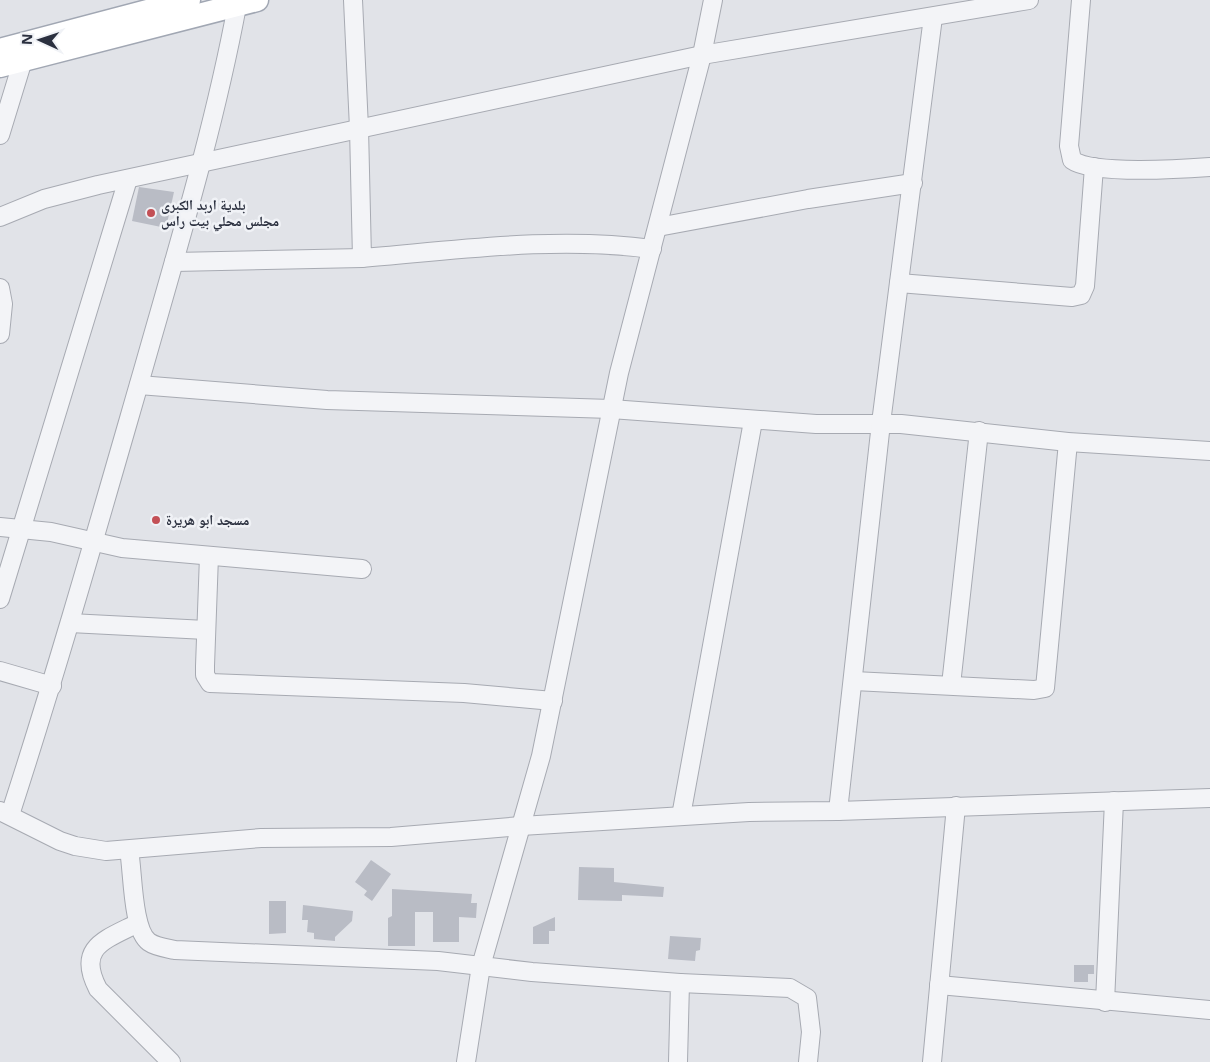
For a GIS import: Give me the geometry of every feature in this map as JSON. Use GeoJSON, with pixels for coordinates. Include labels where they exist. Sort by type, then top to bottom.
{"type":"FeatureCollection","features":[{"type":"Feature","properties":{"kind":"main road"},"geometry":{"type":"LineString","coordinates":[[0,50],[178,1]]}},
{"type":"Feature","properties":{"kind":"main road"},"geometry":{"type":"LineString","coordinates":[[0,66],[247,3]]}},
{"type":"Feature","properties":{"kind":"street"},"geometry":{"type":"LineString","coordinates":[[353,0],[360,128],[362,258]]}},
{"type":"Feature","properties":{"kind":"street"},"geometry":{"type":"LineString","coordinates":[[466,1062],[481,966],[541,756],[611,409],[702,55],[713,0]]}},
{"type":"Feature","properties":{"kind":"street"},"geometry":{"type":"LineString","coordinates":[[0,217],[44,199],[128,179],[702,55],[1029,0]]}},
{"type":"Feature","properties":{"kind":"street"},"geometry":{"type":"LineString","coordinates":[[1081,0],[1070,153],[1072,160],[1077,164],[1094,167],[1158,170],[1210,167],[1210,160]]}},
{"type":"Feature","properties":{"kind":"street"},"geometry":{"type":"LineString","coordinates":[[247,3],[226,61],[174,262],[52,686],[5,813],[52,837],[75,846],[106,851],[261,838],[391,837],[521,826],[681,816],[1210,798]]}},
{"type":"Feature","properties":{"kind":"street"},"geometry":{"type":"LineString","coordinates":[[838,812],[854,681],[881,423],[933,17]]}},
{"type":"Feature","properties":{"kind":"street"},"geometry":{"type":"LineString","coordinates":[[0,135],[23,60]]}},
{"type":"Feature","properties":{"kind":"street"},"geometry":{"type":"LineString","coordinates":[[899,283],[1072,297],[1081,295],[1085,286],[1094,167]]}},
{"type":"Feature","properties":{"kind":"street"},"geometry":{"type":"LineString","coordinates":[[0,599],[128,179]]}},
{"type":"Feature","properties":{"kind":"street"},"geometry":{"type":"LineString","coordinates":[[658,228],[799,201],[913,183]]}},
{"type":"Feature","properties":{"kind":"street"},"geometry":{"type":"LineString","coordinates":[[174,262],[362,258],[554,243],[607,243],[652,249]]}},
{"type":"Feature","properties":{"kind":"street"},"geometry":{"type":"LineString","coordinates":[[0,288],[3,304],[0,334]]}},
{"type":"Feature","properties":{"kind":"street"},"geometry":{"type":"LineString","coordinates":[[138,385],[327,400],[611,409],[753,421],[838,424],[881,423],[979,431],[1068,442],[1210,451]]}},
{"type":"Feature","properties":{"kind":"street"},"geometry":{"type":"LineString","coordinates":[[681,816],[753,421]]}},
{"type":"Feature","properties":{"kind":"street"},"geometry":{"type":"LineString","coordinates":[[951,685],[979,431]]}},
{"type":"Feature","properties":{"kind":"street"},"geometry":{"type":"LineString","coordinates":[[854,681],[1034,690],[1045,688],[1068,442]]}},
{"type":"Feature","properties":{"kind":"street"},"geometry":{"type":"LineString","coordinates":[[0,527],[21,528],[122,548],[362,569]]}},
{"type":"Feature","properties":{"kind":"street"},"geometry":{"type":"LineString","coordinates":[[209,556],[205,675],[207,680],[213,684],[464,693],[553,701]]}},
{"type":"Feature","properties":{"kind":"street"},"geometry":{"type":"LineString","coordinates":[[70,623],[206,630]]}},
{"type":"Feature","properties":{"kind":"street"},"geometry":{"type":"LineString","coordinates":[[0,671],[52,686]]}},
{"type":"Feature","properties":{"kind":"street"},"geometry":{"type":"LineString","coordinates":[[1106,1002],[1114,801]]}},
{"type":"Feature","properties":{"kind":"street"},"geometry":{"type":"LineString","coordinates":[[932,1062],[956,806]]}},
{"type":"Feature","properties":{"kind":"street"},"geometry":{"type":"LineString","coordinates":[[129,850],[138,923],[148,942],[175,950],[411,959],[680,983],[790,988],[808,998],[810,1032],[808,1062]]}},
{"type":"Feature","properties":{"kind":"street"},"geometry":{"type":"LineString","coordinates":[[138,923],[101,942],[94,949],[90,962],[90,975],[98,990],[171,1062]]}},
{"type":"Feature","properties":{"kind":"street"},"geometry":{"type":"LineString","coordinates":[[678,1062],[680,983]]}},
{"type":"Feature","properties":{"kind":"street"},"geometry":{"type":"LineString","coordinates":[[939,985],[1106,1002],[1210,1010]]}},
{"type":"Feature","properties":{"kind":"building","name":"بلدية اربد الكبرى مجلس محلي بيت راس"},"geometry":{"type":"Polygon","coordinates":[[[139,187],[174,192],[166,228],[132,221],[139,187]]]}},
{"type":"Feature","properties":{"kind":"building"},"geometry":{"type":"Polygon","coordinates":[[[371,860],[391,874],[372,901],[364,895],[367,891],[355,882],[371,860]]]}},
{"type":"Feature","properties":{"kind":"building"},"geometry":{"type":"Polygon","coordinates":[[[579,867],[614,868],[614,882],[664,887],[663,897],[622,895],[622,901],[578,900],[579,867]]]}},
{"type":"Feature","properties":{"kind":"building"},"geometry":{"type":"Polygon","coordinates":[[[392,889],[472,894],[471,903],[477,903],[476,918],[459,917],[459,942],[433,942],[433,912],[415,912],[415,946],[388,946],[388,918],[392,916],[392,889]]]}},
{"type":"Feature","properties":{"kind":"building"},"geometry":{"type":"Polygon","coordinates":[[[269,901],[286,901],[286,933],[269,934],[269,901]]]}},
{"type":"Feature","properties":{"kind":"building"},"geometry":{"type":"Polygon","coordinates":[[[303,905],[353,911],[352,921],[335,937],[335,941],[314,939],[314,933],[307,932],[308,920],[302,920],[303,905]]]}},
{"type":"Feature","properties":{"kind":"building"},"geometry":{"type":"Polygon","coordinates":[[[555,917],[555,931],[549,931],[549,944],[533,944],[533,927],[555,917]]]}},
{"type":"Feature","properties":{"kind":"building"},"geometry":{"type":"Polygon","coordinates":[[[670,936],[701,938],[700,950],[696,951],[695,961],[668,959],[670,936]]]}},
{"type":"Feature","properties":{"kind":"building"},"geometry":{"type":"Polygon","coordinates":[[[1074,965],[1094,965],[1094,974],[1088,974],[1088,982],[1074,982],[1074,965]]]}},
{"type":"Feature","properties":{"kind":"place","name":"بلدية اربد الكبرى مجلس محلي بيت راس"},"geometry":{"type":"Point","coordinates":[151,213]}},
{"type":"Feature","properties":{"kind":"place","name":"مسجد ابو هريرة"},"geometry":{"type":"Point","coordinates":[156,520]}}]}
